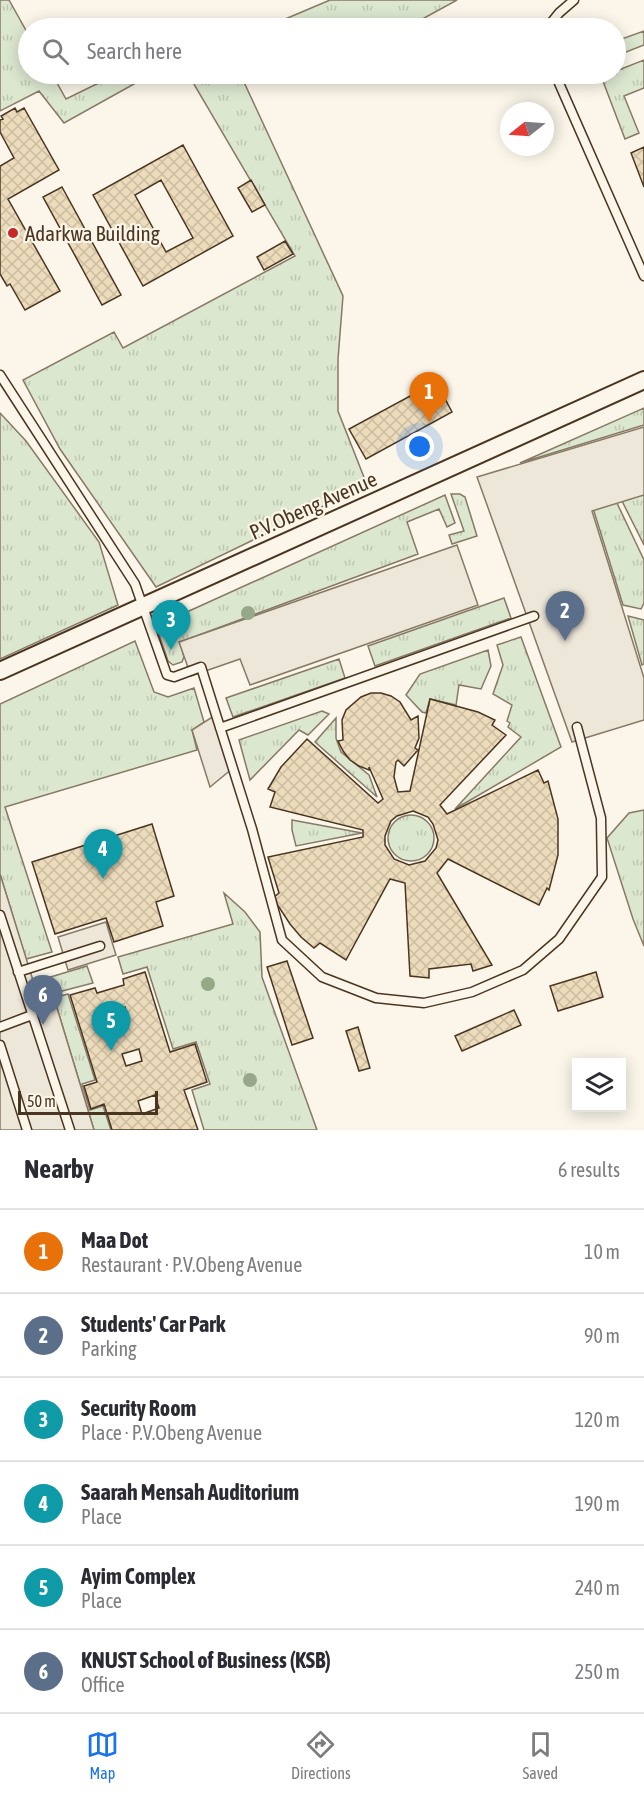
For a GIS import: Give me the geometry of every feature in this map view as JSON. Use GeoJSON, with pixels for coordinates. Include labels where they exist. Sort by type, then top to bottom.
{"type":"FeatureCollection","features":[{"type":"Feature","properties":{"kind":"street","name":"P.V.Obeng Avenue"},"geometry":{"type":"LineString","coordinates":[[0,671],[644,380]]}},
{"type":"Feature","properties":{"kind":"lane"},"geometry":{"type":"LineString","coordinates":[[554,18],[574,0]]}},
{"type":"Feature","properties":{"kind":"lane"},"geometry":{"type":"LineString","coordinates":[[559,84],[644,276]]}},
{"type":"Feature","properties":{"kind":"lane"},"geometry":{"type":"LineString","coordinates":[[0,375],[135,584],[141,607],[167,675],[174,677],[201,667],[252,829],[282,939],[322,977],[376,998],[424,1003],[472,992],[523,970],[559,939],[602,877],[601,818],[577,727]]}},
{"type":"Feature","properties":{"kind":"lane"},"geometry":{"type":"LineString","coordinates":[[220,728],[534,616]]}},
{"type":"Feature","properties":{"kind":"lane"},"geometry":{"type":"LineString","coordinates":[[0,915],[70,1130]]}},
{"type":"Feature","properties":{"kind":"lane"},"geometry":{"type":"LineString","coordinates":[[18,972],[100,946]]}},
{"type":"Feature","properties":{"kind":"lane"},"geometry":{"type":"LineString","coordinates":[[0,1027],[32,1015]]}},
{"type":"Feature","properties":{"kind":"lane"},"geometry":{"type":"LineString","coordinates":[[0,1045],[27,1130]]}},
{"type":"Feature","properties":{"kind":"green space"},"geometry":{"type":"Polygon","coordinates":[[[0,0],[9,0],[19,18],[18,84],[58,84],[66,99],[97,84],[134,84],[64,123],[39,91],[0,111],[0,0]]]}},
{"type":"Feature","properties":{"kind":"green space"},"geometry":{"type":"Polygon","coordinates":[[[330,0],[457,0],[424,18],[288,18],[330,0]]]}},
{"type":"Feature","properties":{"kind":"green space"},"geometry":{"type":"Polygon","coordinates":[[[644,31],[644,45],[626,52],[626,37],[644,31]]]}},
{"type":"Feature","properties":{"kind":"green space"},"geometry":{"type":"Polygon","coordinates":[[[644,60],[644,88],[624,96],[639,133],[625,139],[604,84],[626,84],[626,67],[644,60]]]}},
{"type":"Feature","properties":{"kind":"green space"},"geometry":{"type":"Polygon","coordinates":[[[194,84],[245,84],[343,296],[338,359],[338,411],[367,485],[156,587],[60,449],[23,380],[114,332],[123,348],[295,256],[194,84]]]}},
{"type":"Feature","properties":{"kind":"green space"},"geometry":{"type":"Polygon","coordinates":[[[644,408],[644,425],[520,463],[644,408]]]}},
{"type":"Feature","properties":{"kind":"green space"},"geometry":{"type":"Polygon","coordinates":[[[0,413],[26,441],[99,542],[118,605],[0,659],[0,413]]]}},
{"type":"Feature","properties":{"kind":"green space"},"geometry":{"type":"Polygon","coordinates":[[[451,494],[460,494],[465,497],[477,536],[452,544],[449,535],[464,531],[451,494]]]}},
{"type":"Feature","properties":{"kind":"green space"},"geometry":{"type":"Polygon","coordinates":[[[644,494],[644,545],[622,501],[644,494]]]}},
{"type":"Feature","properties":{"kind":"green space"},"geometry":{"type":"Polygon","coordinates":[[[445,495],[455,523],[447,527],[439,509],[407,522],[418,554],[180,642],[184,657],[182,662],[173,665],[168,661],[156,626],[445,495]]]}},
{"type":"Feature","properties":{"kind":"green space"},"geometry":{"type":"Polygon","coordinates":[[[616,501],[644,560],[644,603],[641,609],[623,605],[593,508],[616,501]]]}},
{"type":"Feature","properties":{"kind":"green space"},"geometry":{"type":"Polygon","coordinates":[[[504,598],[511,618],[375,666],[368,646],[504,598]]]}},
{"type":"Feature","properties":{"kind":"green space"},"geometry":{"type":"Polygon","coordinates":[[[628,616],[644,620],[644,664],[642,665],[628,616]]]}},
{"type":"Feature","properties":{"kind":"green space"},"geometry":{"type":"Polygon","coordinates":[[[521,637],[561,747],[455,809],[521,737],[508,727],[510,723],[507,721],[512,705],[493,694],[503,665],[497,645],[521,637]]]}},
{"type":"Feature","properties":{"kind":"green space"},"geometry":{"type":"Polygon","coordinates":[[[135,641],[154,692],[168,697],[194,688],[204,722],[192,730],[197,750],[5,807],[52,952],[26,959],[0,874],[0,704],[135,641]]]}},
{"type":"Feature","properties":{"kind":"green space"},"geometry":{"type":"Polygon","coordinates":[[[488,650],[491,666],[481,689],[459,685],[456,705],[430,699],[426,713],[422,712],[406,695],[420,674],[488,650]]]}},
{"type":"Feature","properties":{"kind":"green space"},"geometry":{"type":"Polygon","coordinates":[[[339,659],[345,678],[233,717],[226,698],[339,659]]]}},
{"type":"Feature","properties":{"kind":"green space"},"geometry":{"type":"Polygon","coordinates":[[[322,711],[329,714],[308,735],[299,730],[250,780],[239,740],[322,711]]]}},
{"type":"Feature","properties":{"kind":"green space"},"geometry":{"type":"Polygon","coordinates":[[[336,718],[336,738],[341,752],[369,775],[377,797],[315,742],[336,718]]]}},
{"type":"Feature","properties":{"kind":"green space"},"geometry":{"type":"Polygon","coordinates":[[[644,810],[644,946],[607,838],[629,813],[644,810]]]}},
{"type":"Feature","properties":{"kind":"green space"},"geometry":{"type":"Polygon","coordinates":[[[411,815],[420,816],[428,821],[433,829],[433,847],[428,855],[420,860],[411,861],[402,860],[394,855],[389,847],[388,838],[389,829],[394,821],[402,816],[411,815]]]}},
{"type":"Feature","properties":{"kind":"green space"},"geometry":{"type":"Polygon","coordinates":[[[292,820],[362,833],[296,846],[292,820]]]}},
{"type":"Feature","properties":{"kind":"green space"},"geometry":{"type":"Polygon","coordinates":[[[224,893],[245,912],[260,932],[262,977],[317,1130],[204,1130],[192,1090],[210,1084],[196,1042],[173,1049],[147,967],[123,974],[118,957],[233,924],[224,893]]]}},
{"type":"Feature","properties":{"kind":"green space"},"geometry":{"type":"Polygon","coordinates":[[[87,966],[93,983],[39,997],[34,982],[87,966]]]}},
{"type":"Feature","properties":{"kind":"green space"},"geometry":{"type":"Polygon","coordinates":[[[68,994],[95,1080],[82,1084],[90,1110],[103,1106],[111,1130],[94,1130],[54,998],[68,994]]]}},
{"type":"Feature","properties":{"kind":"shaded area"},"geometry":{"type":"Polygon","coordinates":[[[644,427],[644,495],[592,511],[644,678],[644,720],[572,742],[477,477],[644,427]]]}},
{"type":"Feature","properties":{"kind":"shaded area"},"geometry":{"type":"Polygon","coordinates":[[[457,545],[478,605],[250,685],[240,659],[191,676],[179,642],[457,545]]]}},
{"type":"Feature","properties":{"kind":"shaded area"},"geometry":{"type":"Polygon","coordinates":[[[217,714],[233,768],[210,787],[192,730],[217,714]]]}},
{"type":"Feature","properties":{"kind":"shaded area"},"geometry":{"type":"Polygon","coordinates":[[[0,874],[40,1003],[54,998],[94,1130],[0,1130],[0,874]]]}},
{"type":"Feature","properties":{"kind":"shaded area"},"geometry":{"type":"Polygon","coordinates":[[[106,922],[116,955],[68,970],[58,937],[106,922]]]}},
{"type":"Feature","properties":{"kind":"building","name":"Adarkwa Building"},"geometry":{"type":"Polygon","coordinates":[[[15,108],[17,112],[24,108],[59,170],[8,199],[60,291],[25,310],[10,284],[7,286],[0,274],[0,166],[14,158],[0,132],[0,120],[3,119],[1,116],[15,108]]]}},
{"type":"Feature","properties":{"kind":"building"},"geometry":{"type":"Polygon","coordinates":[[[183,145],[233,236],[143,286],[93,195],[183,145]],[[161,180],[135,195],[166,252],[193,238],[161,180]]]}},
{"type":"Feature","properties":{"kind":"building"},"geometry":{"type":"Polygon","coordinates":[[[644,147],[644,187],[631,153],[644,147]]]}},
{"type":"Feature","properties":{"kind":"building"},"geometry":{"type":"Polygon","coordinates":[[[251,180],[265,205],[252,212],[238,188],[251,180]]]}},
{"type":"Feature","properties":{"kind":"building"},"geometry":{"type":"Polygon","coordinates":[[[62,187],[121,295],[102,305],[43,197],[62,187]]]}},
{"type":"Feature","properties":{"kind":"building"},"geometry":{"type":"Polygon","coordinates":[[[285,241],[293,254],[264,270],[257,257],[285,241]]]}},
{"type":"Feature","properties":{"kind":"building"},"geometry":{"type":"Polygon","coordinates":[[[436,382],[452,412],[366,459],[349,429],[436,382]]]}},
{"type":"Feature","properties":{"kind":"building"},"geometry":{"type":"Polygon","coordinates":[[[371,693],[391,696],[400,702],[411,720],[418,716],[419,738],[415,748],[418,750],[404,766],[398,760],[396,762],[394,777],[398,792],[410,791],[430,699],[478,712],[495,720],[492,725],[506,735],[440,805],[447,814],[538,770],[544,783],[548,781],[558,819],[558,855],[549,890],[547,888],[539,905],[448,859],[437,873],[492,965],[473,971],[471,964],[429,969],[429,978],[410,976],[405,883],[390,879],[346,960],[320,943],[314,948],[301,937],[273,898],[279,893],[268,857],[363,837],[363,830],[270,807],[275,792],[268,789],[281,767],[307,739],[378,803],[383,799],[369,767],[369,770],[350,760],[338,741],[343,740],[342,720],[346,710],[361,697],[371,693]],[[413,811],[397,816],[391,821],[385,836],[385,845],[394,859],[409,865],[425,861],[436,848],[438,840],[428,817],[413,811]]]}},
{"type":"Feature","properties":{"kind":"building"},"geometry":{"type":"Polygon","coordinates":[[[152,824],[174,896],[156,902],[163,926],[114,942],[106,918],[55,934],[32,862],[152,824]]]}},
{"type":"Feature","properties":{"kind":"building"},"geometry":{"type":"Polygon","coordinates":[[[287,961],[313,1038],[292,1045],[267,967],[287,961]]]}},
{"type":"Feature","properties":{"kind":"building"},"geometry":{"type":"Polygon","coordinates":[[[145,972],[170,1052],[195,1044],[207,1082],[184,1090],[198,1130],[112,1130],[104,1104],[91,1109],[84,1086],[97,1082],[70,995],[95,988],[97,993],[124,985],[123,979],[145,972]],[[125,1007],[109,1012],[113,1026],[129,1021],[125,1007]],[[139,1049],[122,1054],[126,1066],[142,1061],[139,1049]],[[155,1095],[138,1101],[142,1114],[159,1108],[155,1095]]]}},
{"type":"Feature","properties":{"kind":"building"},"geometry":{"type":"Polygon","coordinates":[[[596,972],[603,997],[558,1011],[550,986],[596,972]]]}},
{"type":"Feature","properties":{"kind":"building"},"geometry":{"type":"Polygon","coordinates":[[[514,1010],[521,1025],[462,1051],[455,1036],[514,1010]]]}},
{"type":"Feature","properties":{"kind":"building"},"geometry":{"type":"Polygon","coordinates":[[[358,1027],[370,1068],[359,1071],[346,1031],[358,1027]]]}},
{"type":"Feature","properties":{"kind":"place","name":"Adarkwa Building"},"geometry":{"type":"Point","coordinates":[13,233]}},
{"type":"Feature","properties":{"kind":"place","name":"Maa Dot"},"geometry":{"type":"Point","coordinates":[429,422]}},
{"type":"Feature","properties":{"kind":"place","name":"Students' Car Park"},"geometry":{"type":"Point","coordinates":[565,641]}},
{"type":"Feature","properties":{"kind":"place","name":"Security Room"},"geometry":{"type":"Point","coordinates":[171,650]}},
{"type":"Feature","properties":{"kind":"place","name":"Saarah Mensah Auditorium"},"geometry":{"type":"Point","coordinates":[103,879]}},
{"type":"Feature","properties":{"kind":"place","name":"KNUST School of Business (KSB)"},"geometry":{"type":"Point","coordinates":[43,1025]}},
{"type":"Feature","properties":{"kind":"place","name":"Ayim Complex"},"geometry":{"type":"Point","coordinates":[111,1051]}}]}
